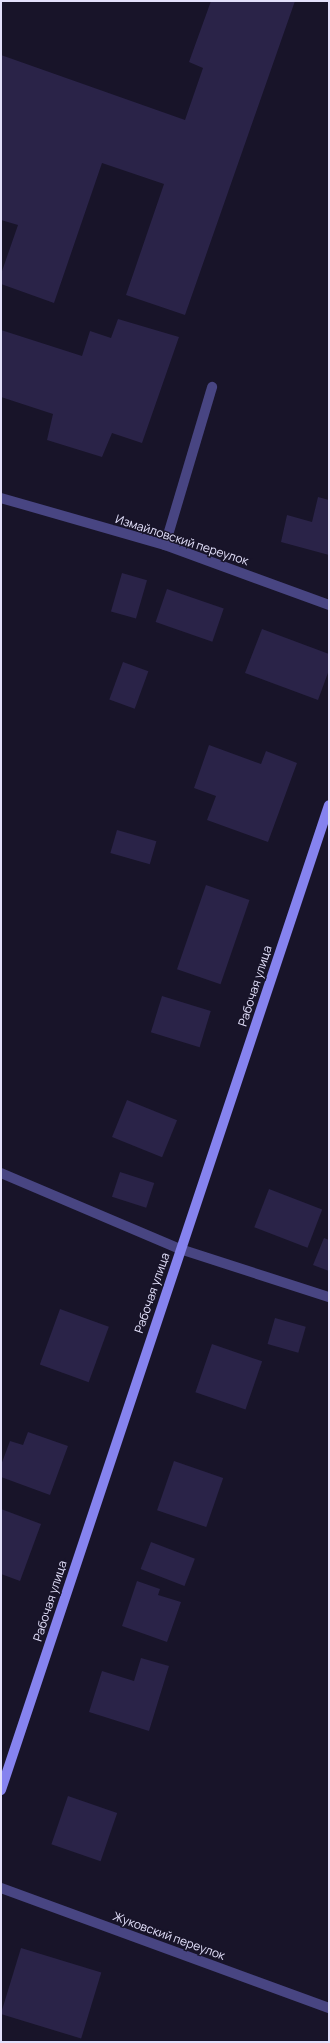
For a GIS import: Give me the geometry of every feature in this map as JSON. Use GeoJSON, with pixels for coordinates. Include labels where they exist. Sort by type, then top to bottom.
{"type":"FeatureCollection","features":[{"type":"Feature","properties":{"kind":"main road","name":"Рабочая улица"},"geometry":{"type":"LineString","coordinates":[[1,1790],[329,805]]}},
{"type":"Feature","properties":{"kind":"street"},"geometry":{"type":"LineString","coordinates":[[164,545],[212,387]]}},
{"type":"Feature","properties":{"kind":"street","name":"Измайловский переулок"},"geometry":{"type":"LineString","coordinates":[[1,498],[164,545],[329,605]]}},
{"type":"Feature","properties":{"kind":"street"},"geometry":{"type":"LineString","coordinates":[[1,1173],[180,1249],[329,1297]]}},
{"type":"Feature","properties":{"kind":"street","name":"Жуковский переулок"},"geometry":{"type":"LineString","coordinates":[[1,1888],[329,2008]]}},
{"type":"Feature","properties":{"kind":"building"},"geometry":{"type":"Polygon","coordinates":[[[211,1],[295,1],[185,315],[126,295],[164,184],[102,163],[54,303],[1,284],[1,274],[18,225],[1,220],[1,55],[185,120],[203,68],[189,62],[211,1]]]}},
{"type":"Feature","properties":{"kind":"building"},"geometry":{"type":"Polygon","coordinates":[[[118,319],[179,337],[142,443],[112,433],[102,457],[47,440],[53,414],[1,397],[1,330],[82,356],[90,331],[111,338],[118,319]]]}},
{"type":"Feature","properties":{"kind":"building"},"geometry":{"type":"Polygon","coordinates":[[[318,497],[329,500],[329,555],[281,542],[287,515],[312,522],[318,497]]]}},
{"type":"Feature","properties":{"kind":"building"},"geometry":{"type":"Polygon","coordinates":[[[122,573],[147,580],[136,619],[111,611],[122,573]]]}},
{"type":"Feature","properties":{"kind":"building"},"geometry":{"type":"Polygon","coordinates":[[[167,589],[224,609],[212,642],[156,622],[167,589]]]}},
{"type":"Feature","properties":{"kind":"building"},"geometry":{"type":"Polygon","coordinates":[[[262,629],[329,654],[329,670],[318,700],[245,673],[262,629]]]}},
{"type":"Feature","properties":{"kind":"building"},"geometry":{"type":"Polygon","coordinates":[[[123,662],[148,671],[135,709],[109,700],[123,662]]]}},
{"type":"Feature","properties":{"kind":"building"},"geometry":{"type":"Polygon","coordinates":[[[209,745],[261,764],[266,751],[297,763],[268,842],[207,820],[216,796],[194,788],[209,745]]]}},
{"type":"Feature","properties":{"kind":"building"},"geometry":{"type":"Polygon","coordinates":[[[117,830],[156,841],[150,864],[110,853],[117,830]]]}},
{"type":"Feature","properties":{"kind":"building"},"geometry":{"type":"Polygon","coordinates":[[[206,885],[249,900],[221,984],[177,969],[206,885]]]}},
{"type":"Feature","properties":{"kind":"building"},"geometry":{"type":"Polygon","coordinates":[[[162,996],[211,1011],[200,1047],[151,1032],[162,996]]]}},
{"type":"Feature","properties":{"kind":"building"},"geometry":{"type":"Polygon","coordinates":[[[127,1100],[177,1120],[162,1157],[112,1137],[127,1100]]]}},
{"type":"Feature","properties":{"kind":"building"},"geometry":{"type":"Polygon","coordinates":[[[120,1172],[154,1183],[146,1208],[112,1197],[120,1172]]]}},
{"type":"Feature","properties":{"kind":"building"},"geometry":{"type":"Polygon","coordinates":[[[269,1189],[322,1209],[308,1248],[254,1227],[269,1189]]]}},
{"type":"Feature","properties":{"kind":"building"},"geometry":{"type":"Polygon","coordinates":[[[324,1238],[329,1240],[329,1271],[313,1265],[324,1238]]]}},
{"type":"Feature","properties":{"kind":"building"},"geometry":{"type":"Polygon","coordinates":[[[60,1309],[109,1327],[89,1382],[40,1364],[60,1309]]]}},
{"type":"Feature","properties":{"kind":"building"},"geometry":{"type":"Polygon","coordinates":[[[275,1318],[306,1327],[298,1353],[268,1344],[275,1318]]]}},
{"type":"Feature","properties":{"kind":"building"},"geometry":{"type":"Polygon","coordinates":[[[212,1344],[262,1361],[246,1409],[195,1392],[212,1344]]]}},
{"type":"Feature","properties":{"kind":"building"},"geometry":{"type":"Polygon","coordinates":[[[28,1432],[68,1446],[50,1495],[1,1477],[1,1465],[10,1441],[23,1445],[28,1432]]]}},
{"type":"Feature","properties":{"kind":"building"},"geometry":{"type":"Polygon","coordinates":[[[174,1461],[223,1478],[206,1527],[157,1510],[174,1461]]]}},
{"type":"Feature","properties":{"kind":"building"},"geometry":{"type":"Polygon","coordinates":[[[1,1509],[41,1524],[20,1581],[1,1574],[1,1509]]]}},
{"type":"Feature","properties":{"kind":"building"},"geometry":{"type":"Polygon","coordinates":[[[151,1542],[195,1559],[184,1586],[141,1569],[151,1542]]]}},
{"type":"Feature","properties":{"kind":"building"},"geometry":{"type":"Polygon","coordinates":[[[137,1581],[160,1589],[158,1595],[181,1602],[167,1642],[122,1626],[137,1581]]]}},
{"type":"Feature","properties":{"kind":"building"},"geometry":{"type":"Polygon","coordinates":[[[141,1658],[169,1666],[149,1731],[89,1712],[102,1671],[134,1681],[141,1658]]]}},
{"type":"Feature","properties":{"kind":"building"},"geometry":{"type":"Polygon","coordinates":[[[68,1796],[117,1813],[101,1861],[51,1844],[68,1796]]]}},
{"type":"Feature","properties":{"kind":"building"},"geometry":{"type":"Polygon","coordinates":[[[21,1948],[101,1973],[81,2039],[1,2014],[21,1948]]]}}]}
